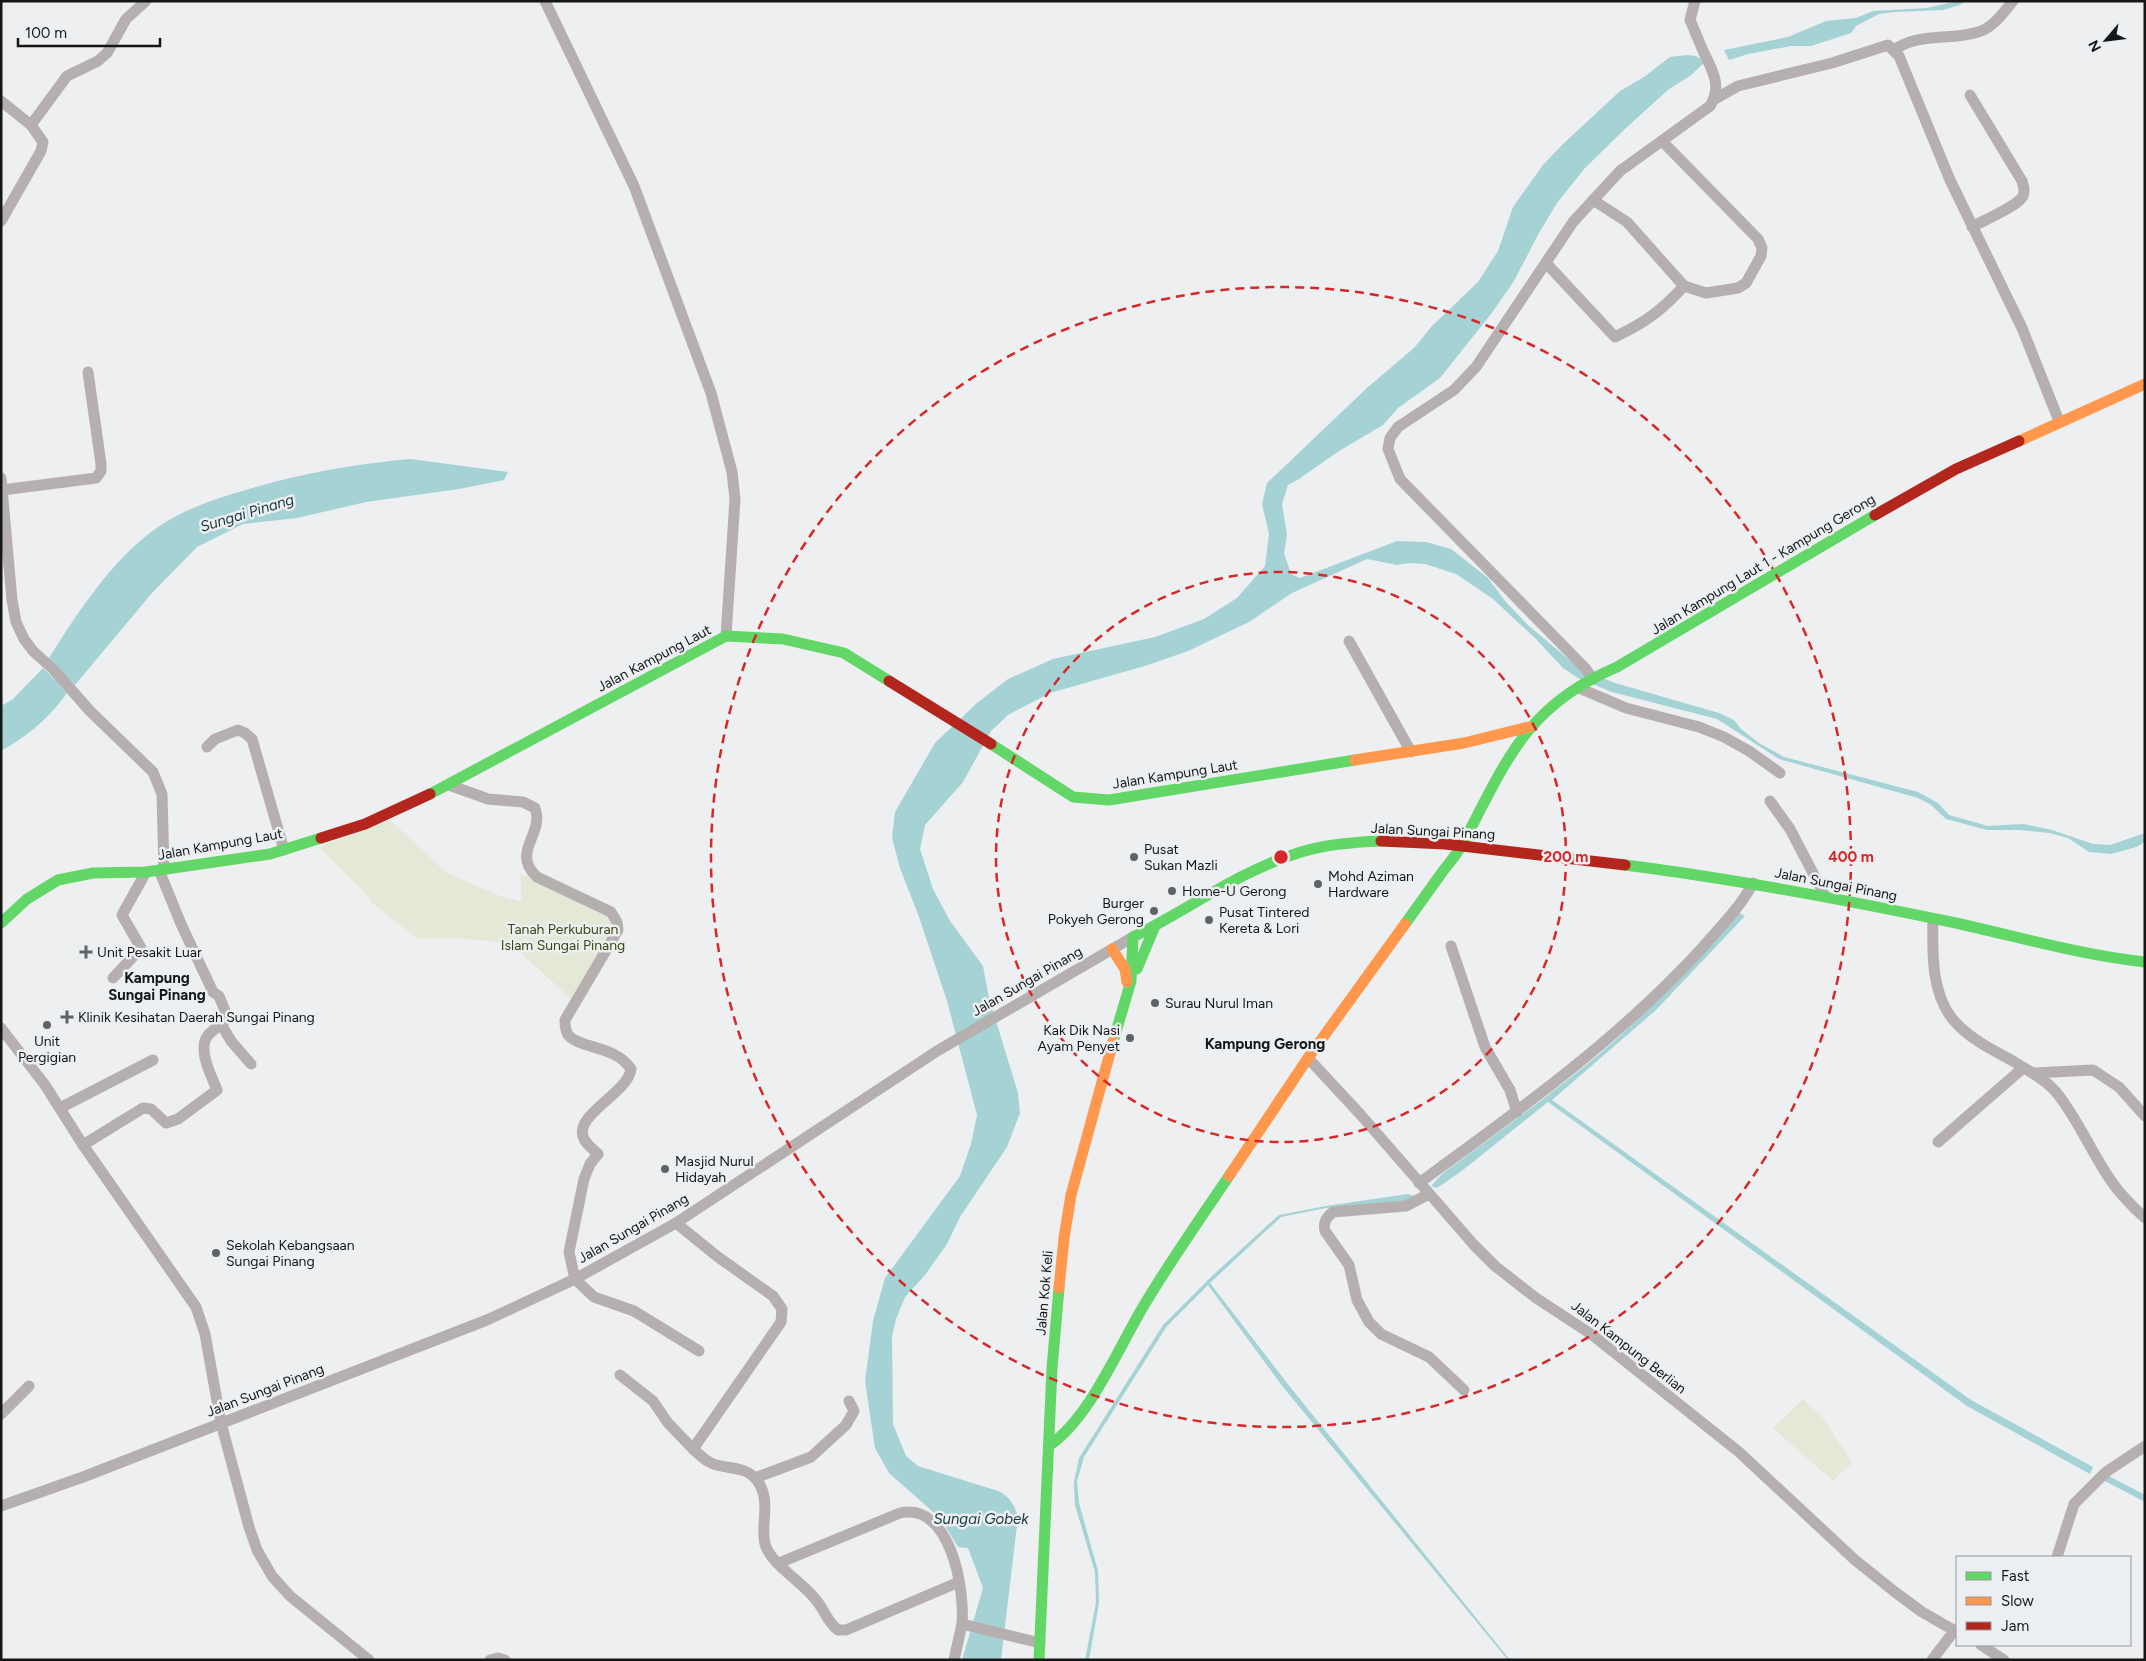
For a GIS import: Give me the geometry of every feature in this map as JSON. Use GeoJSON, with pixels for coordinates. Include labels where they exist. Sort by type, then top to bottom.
{"type":"FeatureCollection","features":[{"type":"Feature","properties":{"kind":"street"},"geometry":{"type":"LineString","coordinates":[[31,124],[67,76],[98,61],[107,53],[126,19],[146,1]]}},
{"type":"Feature","properties":{"kind":"street"},"geometry":{"type":"LineString","coordinates":[[545,1],[634,186],[711,393],[732,472],[735,499],[726,636]]}},
{"type":"Feature","properties":{"kind":"street"},"geometry":{"type":"LineString","coordinates":[[1695,1],[1690,20],[1712,68],[1716,83],[1715,99]]}},
{"type":"Feature","properties":{"kind":"street"},"geometry":{"type":"LineString","coordinates":[[1894,50],[1923,38],[1978,32],[1990,26],[2012,1]]}},
{"type":"Feature","properties":{"kind":"street"},"geometry":{"type":"LineString","coordinates":[[1780,773],[1749,751],[1724,737],[1699,727],[1626,708],[1586,683],[1585,668],[1400,479],[1388,449],[1390,438],[1398,427],[1454,390],[1476,367],[1573,222],[1620,171],[1710,106],[1715,99],[1738,86],[1858,56],[1879,46],[1888,45],[1899,56],[1950,180],[2022,328],[2059,421]]}},
{"type":"Feature","properties":{"kind":"street"},"geometry":{"type":"LineString","coordinates":[[1970,95],[2022,181],[2024,189],[2024,194],[2018,202],[1972,227]]}},
{"type":"Feature","properties":{"kind":"street"},"geometry":{"type":"LineString","coordinates":[[1,101],[31,124],[43,142],[41,151],[1,221]]}},
{"type":"Feature","properties":{"kind":"street"},"geometry":{"type":"LineString","coordinates":[[1593,200],[1627,222],[1684,286],[1706,293],[1738,288],[1746,283],[1761,256],[1762,248],[1758,239],[1662,141]]}},
{"type":"Feature","properties":{"kind":"street"},"geometry":{"type":"LineString","coordinates":[[1546,263],[1615,337],[1642,324],[1655,315],[1684,286]]}},
{"type":"Feature","properties":{"kind":"street"},"geometry":{"type":"LineString","coordinates":[[2,490],[96,478],[101,471],[101,464],[88,372]]}},
{"type":"Feature","properties":{"kind":"street","name":"Jalan Kampung Laut 1 - Kampung Gerong"},"geometry":{"type":"LineString","coordinates":[[1050,1445],[1063,1436],[1101,1382],[1148,1298],[1308,1058],[1462,845],[1481,806],[1529,727],[1586,683],[1617,667],[1948,473],[2059,421],[2145,384]]}},
{"type":"Feature","properties":{"kind":"street"},"geometry":{"type":"LineString","coordinates":[[1,478],[12,600],[16,622],[24,639],[33,651],[53,669],[90,711],[153,772],[158,780],[162,794],[161,870],[185,932],[213,992],[219,996],[228,1018],[207,1035],[205,1046],[206,1063],[217,1090],[178,1120],[166,1123],[151,1109],[142,1108],[83,1145]]}},
{"type":"Feature","properties":{"kind":"street","name":"Jalan Kampung Laut"},"geometry":{"type":"LineString","coordinates":[[1,923],[27,899],[58,880],[93,873],[146,872],[270,854],[365,824],[449,785],[726,636],[783,639],[844,653],[948,716],[1073,797],[1109,800],[1464,743],[1529,727]]}},
{"type":"Feature","properties":{"kind":"street"},"geometry":{"type":"LineString","coordinates":[[1349,640],[1411,752]]}},
{"type":"Feature","properties":{"kind":"street"},"geometry":{"type":"LineString","coordinates":[[207,747],[215,740],[238,730],[252,739],[284,850]]}},
{"type":"Feature","properties":{"kind":"street"},"geometry":{"type":"LineString","coordinates":[[449,785],[488,799],[524,802],[535,808],[538,815],[525,857],[530,871],[536,877],[611,912],[617,922],[618,930],[565,1020],[568,1034],[574,1039],[603,1049],[626,1062],[631,1069],[630,1075],[609,1100],[592,1113],[583,1124],[582,1132],[585,1140],[598,1154],[590,1164],[584,1179],[569,1252],[575,1279],[594,1297],[634,1311],[699,1351]]}},
{"type":"Feature","properties":{"kind":"street"},"geometry":{"type":"LineString","coordinates":[[1770,801],[1790,829],[1825,896]]}},
{"type":"Feature","properties":{"kind":"street","name":"Jalan Sungai Pinang"},"geometry":{"type":"LineString","coordinates":[[1,1506],[83,1477],[487,1320],[575,1279],[676,1223],[937,1051],[1014,1005],[1230,884],[1268,865],[1301,852],[1320,848],[1380,842],[1462,845],[1708,875],[1825,896],[2118,960],[2145,962]]}},
{"type":"Feature","properties":{"kind":"street"},"geometry":{"type":"LineString","coordinates":[[113,978],[141,948],[123,920],[122,911],[146,872]]}},
{"type":"Feature","properties":{"kind":"street"},"geometry":{"type":"LineString","coordinates":[[1420,1183],[1516,1112],[1626,1023],[1688,963],[1744,902],[1753,883]]}},
{"type":"Feature","properties":{"kind":"street"},"geometry":{"type":"LineString","coordinates":[[1933,919],[1932,950],[1935,974],[1949,1015],[1959,1026],[1978,1040],[2029,1071],[2056,1092],[2113,1184],[2145,1218]]}},
{"type":"Feature","properties":{"kind":"street"},"geometry":{"type":"LineString","coordinates":[[1130,986],[1155,926]]}},
{"type":"Feature","properties":{"kind":"street","name":"Jalan Kok Keli"},"geometry":{"type":"LineString","coordinates":[[1039,1660],[1053,1359],[1064,1238],[1070,1203],[1091,1119],[1130,986],[1134,937]]}},
{"type":"Feature","properties":{"kind":"street"},"geometry":{"type":"LineString","coordinates":[[1451,946],[1485,1047],[1510,1090],[1516,1112]]}},
{"type":"Feature","properties":{"kind":"street"},"geometry":{"type":"LineString","coordinates":[[1112,949],[1125,969],[1130,986]]}},
{"type":"Feature","properties":{"kind":"street"},"geometry":{"type":"LineString","coordinates":[[221,1024],[231,1041],[251,1064]]}},
{"type":"Feature","properties":{"kind":"street"},"geometry":{"type":"LineString","coordinates":[[1,1028],[45,1085],[83,1145],[196,1307],[206,1334],[222,1423],[249,1527],[265,1565],[290,1596],[368,1660]]}},
{"type":"Feature","properties":{"kind":"street","name":"Jalan Kampung Berlian"},"geometry":{"type":"LineString","coordinates":[[1308,1058],[1494,1266],[1536,1298],[1591,1334],[1739,1452],[1855,1560],[1922,1612],[1956,1631]]}},
{"type":"Feature","properties":{"kind":"street"},"geometry":{"type":"LineString","coordinates":[[60,1108],[153,1060]]}},
{"type":"Feature","properties":{"kind":"street"},"geometry":{"type":"LineString","coordinates":[[1938,1142],[2029,1071],[2093,1070],[2119,1088],[2145,1116]]}},
{"type":"Feature","properties":{"kind":"street"},"geometry":{"type":"LineString","coordinates":[[1429,1194],[1406,1206],[1333,1212],[1327,1217],[1324,1226],[1325,1231],[1349,1265],[1356,1300],[1369,1322],[1387,1337],[1429,1357],[1464,1390]]}},
{"type":"Feature","properties":{"kind":"street"},"geometry":{"type":"LineString","coordinates":[[676,1223],[718,1257],[773,1296],[782,1309],[780,1322],[693,1449]]}},
{"type":"Feature","properties":{"kind":"street"},"geometry":{"type":"LineString","coordinates":[[620,1375],[652,1401],[668,1423],[709,1463],[736,1468],[748,1472],[755,1478],[760,1486],[765,1505],[765,1544],[768,1551],[778,1564],[813,1596],[835,1628],[842,1631],[959,1582]]}},
{"type":"Feature","properties":{"kind":"street"},"geometry":{"type":"LineString","coordinates":[[1,1414],[28,1386]]}},
{"type":"Feature","properties":{"kind":"street"},"geometry":{"type":"LineString","coordinates":[[755,1478],[805,1460],[816,1453],[850,1419],[854,1411],[849,1401]]}},
{"type":"Feature","properties":{"kind":"street"},"geometry":{"type":"LineString","coordinates":[[2057,1556],[2074,1504],[2106,1472],[2145,1446]]}},
{"type":"Feature","properties":{"kind":"street"},"geometry":{"type":"LineString","coordinates":[[778,1564],[900,1513],[915,1511],[929,1518],[939,1528],[948,1545],[963,1600],[966,1625],[954,1660]]}},
{"type":"Feature","properties":{"kind":"street"},"geometry":{"type":"LineString","coordinates":[[966,1625],[1040,1643]]}},
{"type":"Feature","properties":{"kind":"street"},"geometry":{"type":"LineString","coordinates":[[1932,1660],[1956,1631]]}},
{"type":"Feature","properties":{"kind":"street"},"geometry":{"type":"LineString","coordinates":[[1983,1646],[2001,1657]]}},
{"type":"Feature","properties":{"kind":"street"},"geometry":{"type":"LineString","coordinates":[[490,1660],[498,1658],[505,1660]]}},
{"type":"Feature","properties":{"kind":"green space","name":"Tanah Perkuburan Islam Sungai Pinang"},"geometry":{"type":"Polygon","coordinates":[[[390,820],[447,873],[500,896],[522,902],[520,873],[601,911],[609,919],[612,927],[611,935],[571,999],[510,943],[456,938],[418,939],[372,903],[363,891],[319,847],[390,820]]]}},
{"type":"Feature","properties":{"kind":"green space"},"geometry":{"type":"Polygon","coordinates":[[[1803,1399],[1824,1419],[1852,1463],[1833,1481],[1773,1428],[1803,1399]]]}},
{"type":"Feature","properties":{"kind":"water"},"geometry":{"type":"Polygon","coordinates":[[[1966,1],[1960,5],[1943,10],[1879,14],[1856,26],[1851,33],[1811,46],[1791,46],[1748,54],[1729,60],[1724,50],[1788,37],[1826,21],[1856,18],[1873,11],[1927,8],[1966,1]]]}},
{"type":"Feature","properties":{"kind":"water","name":"Sungai Gobek"},"geometry":{"type":"Polygon","coordinates":[[[1696,56],[1705,61],[1690,76],[1669,89],[1585,168],[1557,203],[1514,281],[1491,314],[1440,378],[1398,408],[1383,425],[1339,451],[1288,485],[1282,504],[1287,535],[1284,553],[1291,574],[1300,578],[1397,541],[1426,542],[1451,549],[1488,578],[1505,601],[1528,625],[1580,669],[1615,683],[1719,713],[1734,720],[1741,729],[1759,743],[1784,757],[1918,792],[1938,803],[1949,815],[1988,826],[2023,824],[2052,830],[2093,844],[2110,845],[2145,833],[2145,842],[2136,847],[2111,854],[2089,852],[2068,838],[2050,833],[2020,830],[1987,830],[1946,819],[1930,804],[1918,798],[1779,759],[1717,719],[1612,692],[1578,678],[1563,668],[1535,638],[1493,599],[1456,574],[1425,564],[1409,563],[1397,565],[1367,559],[1292,593],[1249,622],[1188,651],[1148,665],[1050,693],[1008,715],[991,731],[963,782],[925,825],[920,849],[933,889],[950,921],[983,966],[989,998],[1018,1093],[1020,1113],[1007,1147],[960,1217],[947,1244],[925,1275],[905,1297],[896,1319],[892,1337],[893,1424],[906,1456],[918,1466],[998,1491],[1011,1501],[1018,1517],[1001,1660],[962,1660],[983,1588],[968,1548],[958,1547],[941,1519],[889,1473],[875,1448],[865,1381],[873,1321],[885,1278],[960,1176],[971,1144],[977,1115],[947,1001],[919,917],[900,868],[892,838],[895,812],[935,743],[977,703],[1008,679],[1053,659],[1155,637],[1204,619],[1237,598],[1265,566],[1269,534],[1262,504],[1267,483],[1368,387],[1414,348],[1432,326],[1478,282],[1498,251],[1513,207],[1543,165],[1563,144],[1620,91],[1644,77],[1670,57],[1696,56]]]}},
{"type":"Feature","properties":{"kind":"water","name":"Sungai Pinang"},"geometry":{"type":"Polygon","coordinates":[[[410,459],[508,472],[504,480],[459,489],[366,502],[297,518],[243,524],[197,547],[152,593],[75,685],[68,678],[60,686],[67,693],[53,711],[20,739],[1,751],[1,706],[13,699],[43,668],[55,680],[62,672],[49,658],[72,622],[111,570],[126,554],[158,527],[202,504],[269,483],[329,470],[410,459]]]}},
{"type":"Feature","properties":{"kind":"water"},"geometry":{"type":"Polygon","coordinates":[[[1739,913],[1745,916],[1656,1010],[1552,1100],[1971,1400],[2093,1467],[2090,1474],[1967,1406],[1548,1102],[1463,1170],[1437,1188],[1431,1186],[1442,1174],[1555,1090],[1620,1036],[1666,991],[1739,913]]]}},
{"type":"Feature","properties":{"kind":"water"},"geometry":{"type":"Polygon","coordinates":[[[1408,1194],[1414,1196],[1410,1201],[1326,1208],[1281,1217],[1210,1283],[1287,1383],[1510,1660],[1508,1660],[1283,1387],[1208,1285],[1167,1326],[1084,1457],[1077,1481],[1079,1503],[1098,1571],[1099,1603],[1089,1660],[1085,1660],[1096,1603],[1095,1572],[1075,1505],[1074,1482],[1079,1458],[1163,1325],[1213,1275],[1279,1215],[1408,1194]]]}},
{"type":"Feature","properties":{"kind":"water"},"geometry":{"type":"Polygon","coordinates":[[[2109,1476],[2145,1495],[2145,1502],[2103,1480],[2109,1476]]]}},
{"type":"Feature","properties":{"kind":"traffic: fast"},"geometry":{"type":"LineString","coordinates":[[1405,924],[1459,850],[1506,762],[1539,718],[1560,700],[1586,682],[1617,667],[1875,515]]}},
{"type":"Feature","properties":{"kind":"traffic: fast"},"geometry":{"type":"LineString","coordinates":[[430,794],[726,636],[783,639],[844,653],[889,681]]}},
{"type":"Feature","properties":{"kind":"traffic: fast"},"geometry":{"type":"LineString","coordinates":[[991,744],[1073,797],[1109,800],[1355,760]]}},
{"type":"Feature","properties":{"kind":"traffic: fast"},"geometry":{"type":"LineString","coordinates":[[1,923],[27,899],[58,880],[93,873],[146,872],[270,854],[321,838]]}},
{"type":"Feature","properties":{"kind":"traffic: fast"},"geometry":{"type":"LineString","coordinates":[[1113,1042],[1131,981],[1133,937],[1236,879],[1279,860],[1321,847],[1381,841]]}},
{"type":"Feature","properties":{"kind":"traffic: fast"},"geometry":{"type":"LineString","coordinates":[[1625,865],[1750,883],[1832,898],[1956,923],[2074,950],[2145,962]]}},
{"type":"Feature","properties":{"kind":"traffic: fast"},"geometry":{"type":"LineString","coordinates":[[1137,969],[1155,926]]}},
{"type":"Feature","properties":{"kind":"traffic: fast"},"geometry":{"type":"LineString","coordinates":[[1050,1445],[1065,1432],[1092,1397],[1149,1297],[1229,1176]]}},
{"type":"Feature","properties":{"kind":"traffic: fast"},"geometry":{"type":"LineString","coordinates":[[1039,1660],[1052,1368],[1059,1288]]}},
{"type":"Feature","properties":{"kind":"traffic: slow"},"geometry":{"type":"LineString","coordinates":[[2019,441],[2145,384]]}},
{"type":"Feature","properties":{"kind":"traffic: slow"},"geometry":{"type":"LineString","coordinates":[[1355,760],[1464,743],[1529,727]]}},
{"type":"Feature","properties":{"kind":"traffic: slow"},"geometry":{"type":"LineString","coordinates":[[1229,1176],[1308,1058],[1405,924]]}},
{"type":"Feature","properties":{"kind":"traffic: slow"},"geometry":{"type":"LineString","coordinates":[[1112,949],[1125,969],[1127,982]]}},
{"type":"Feature","properties":{"kind":"traffic: slow"},"geometry":{"type":"LineString","coordinates":[[1059,1288],[1071,1195],[1113,1042]]}},
{"type":"Feature","properties":{"kind":"traffic: jam"},"geometry":{"type":"LineString","coordinates":[[1875,515],[1956,469],[2019,441]]}},
{"type":"Feature","properties":{"kind":"traffic: jam"},"geometry":{"type":"LineString","coordinates":[[889,681],[991,744]]}},
{"type":"Feature","properties":{"kind":"traffic: jam"},"geometry":{"type":"LineString","coordinates":[[321,838],[365,824],[430,794]]}},
{"type":"Feature","properties":{"kind":"traffic: jam"},"geometry":{"type":"LineString","coordinates":[[1381,841],[1445,844],[1625,865]]}},
{"type":"Feature","properties":{"kind":"place","name":"Pusat Sukan Mazli"},"geometry":{"type":"Point","coordinates":[1134,857]}},
{"type":"Feature","properties":{"kind":"place","name":"Mohd Aziman Hardware"},"geometry":{"type":"Point","coordinates":[1318,884]}},
{"type":"Feature","properties":{"kind":"place","name":"Home-U Gerong"},"geometry":{"type":"Point","coordinates":[1172,891]}},
{"type":"Feature","properties":{"kind":"place","name":"Burger Pokyeh Gerong"},"geometry":{"type":"Point","coordinates":[1154,911]}},
{"type":"Feature","properties":{"kind":"place","name":"Pusat Tintered Kereta & Lori"},"geometry":{"type":"Point","coordinates":[1209,920]}},
{"type":"Feature","properties":{"kind":"place","name":"Unit Pesakit Luar"},"geometry":{"type":"Point","coordinates":[86,952]}},
{"type":"Feature","properties":{"kind":"place","name":"Surau Nurul Iman"},"geometry":{"type":"Point","coordinates":[1155,1003]}},
{"type":"Feature","properties":{"kind":"place","name":"Klinik Kesihatan Daerah Sungai Pinang"},"geometry":{"type":"Point","coordinates":[67,1017]}},
{"type":"Feature","properties":{"kind":"place","name":"Unit Pergigian"},"geometry":{"type":"Point","coordinates":[47,1025]}},
{"type":"Feature","properties":{"kind":"place","name":"Kak Dik Nasi Ayam Penyet"},"geometry":{"type":"Point","coordinates":[1130,1038]}},
{"type":"Feature","properties":{"kind":"place","name":"Masjid Nurul Hidayah"},"geometry":{"type":"Point","coordinates":[665,1169]}},
{"type":"Feature","properties":{"kind":"place","name":"Sekolah Kebangsaan Sungai Pinang"},"geometry":{"type":"Point","coordinates":[216,1253]}},
{"type":"Feature","properties":{"kind":"district","name":"Kampung Sungai Pinang"},"geometry":{"type":"Point","coordinates":[157,986]}},
{"type":"Feature","properties":{"kind":"district","name":"Kampung Gerong"},"geometry":{"type":"Point","coordinates":[1265,1044]}}]}
